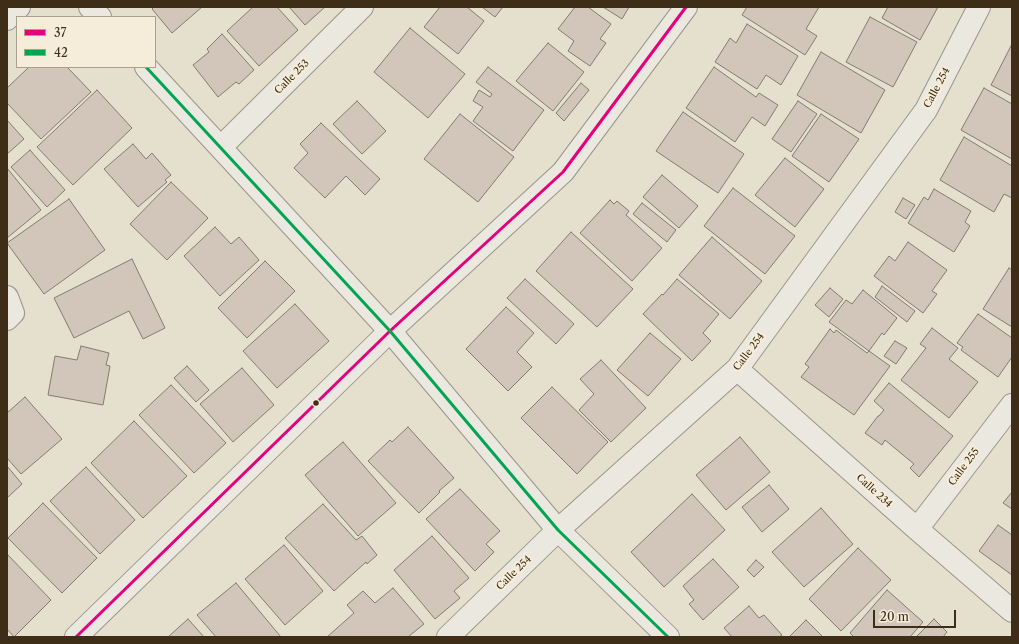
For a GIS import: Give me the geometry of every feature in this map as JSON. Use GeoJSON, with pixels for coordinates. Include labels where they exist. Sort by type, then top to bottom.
{"type":"FeatureCollection","features":[{"type":"Feature","properties":{"kind":"street"},"geometry":{"type":"LineString","coordinates":[[7,19],[19,7]]}},
{"type":"Feature","properties":{"kind":"street"},"geometry":{"type":"LineString","coordinates":[[90,7],[99,16]]}},
{"type":"Feature","properties":{"kind":"street","name":"Calle 253"},"geometry":{"type":"LineString","coordinates":[[221,147],[362,7]]}},
{"type":"Feature","properties":{"kind":"street"},"geometry":{"type":"LineString","coordinates":[[76,637],[390,331],[563,172],[686,7]]}},
{"type":"Feature","properties":{"kind":"street","name":"Calle 254"},"geometry":{"type":"LineString","coordinates":[[448,637],[558,530],[737,369],[926,110],[979,7]]}},
{"type":"Feature","properties":{"kind":"street"},"geometry":{"type":"LineString","coordinates":[[147,68],[390,331],[558,530],[668,637]]}},
{"type":"Feature","properties":{"kind":"street"},"geometry":{"type":"LineString","coordinates":[[7,297],[13,312],[7,319]]}},
{"type":"Feature","properties":{"kind":"street","name":"Calle 234"},"geometry":{"type":"LineString","coordinates":[[737,369],[917,529],[1012,611]]}},
{"type":"Feature","properties":{"kind":"street","name":"Calle 255"},"geometry":{"type":"LineString","coordinates":[[917,529],[1012,404]]}},
{"type":"Feature","properties":{"kind":"building"},"geometry":{"type":"Polygon","coordinates":[[[154,7],[202,7],[172,33],[152,9],[154,7]]]}},
{"type":"Feature","properties":{"kind":"building"},"geometry":{"type":"Polygon","coordinates":[[[253,7],[277,7],[298,30],[259,66],[227,31],[253,7]]]}},
{"type":"Feature","properties":{"kind":"building"},"geometry":{"type":"Polygon","coordinates":[[[289,7],[325,7],[305,25],[289,7]]]}},
{"type":"Feature","properties":{"kind":"building"},"geometry":{"type":"Polygon","coordinates":[[[440,7],[467,7],[484,21],[458,54],[424,27],[440,7]]]}},
{"type":"Feature","properties":{"kind":"building"},"geometry":{"type":"Polygon","coordinates":[[[482,7],[503,7],[495,17],[482,7]]]}},
{"type":"Feature","properties":{"kind":"building"},"geometry":{"type":"Polygon","coordinates":[[[575,7],[588,7],[611,24],[600,39],[606,43],[590,66],[568,51],[574,41],[558,29],[575,7]]]}},
{"type":"Feature","properties":{"kind":"building"},"geometry":{"type":"Polygon","coordinates":[[[603,7],[629,7],[622,19],[603,7]]]}},
{"type":"Feature","properties":{"kind":"building"},"geometry":{"type":"Polygon","coordinates":[[[747,7],[819,7],[806,29],[817,36],[805,55],[742,15],[747,7]]]}},
{"type":"Feature","properties":{"kind":"building"},"geometry":{"type":"Polygon","coordinates":[[[888,7],[938,7],[920,40],[882,18],[888,7]]]}},
{"type":"Feature","properties":{"kind":"building"},"geometry":{"type":"Polygon","coordinates":[[[870,17],[917,42],[893,87],[846,62],[870,17]]]}},
{"type":"Feature","properties":{"kind":"building"},"geometry":{"type":"Polygon","coordinates":[[[747,24],[798,56],[781,85],[766,75],[757,89],[715,62],[730,38],[736,43],[747,24]]]}},
{"type":"Feature","properties":{"kind":"building"},"geometry":{"type":"Polygon","coordinates":[[[410,28],[465,74],[428,118],[374,72],[410,28]]]}},
{"type":"Feature","properties":{"kind":"building"},"geometry":{"type":"Polygon","coordinates":[[[222,34],[254,70],[239,84],[236,82],[218,97],[193,65],[209,52],[207,49],[222,34]]]}},
{"type":"Feature","properties":{"kind":"building"},"geometry":{"type":"Polygon","coordinates":[[[548,43],[584,72],[553,111],[516,81],[548,43]]]}},
{"type":"Feature","properties":{"kind":"building"},"geometry":{"type":"Polygon","coordinates":[[[1012,44],[1012,96],[991,85],[1012,44]]]}},
{"type":"Feature","properties":{"kind":"building"},"geometry":{"type":"Polygon","coordinates":[[[821,52],[885,90],[861,133],[797,95],[821,52]]]}},
{"type":"Feature","properties":{"kind":"building"},"geometry":{"type":"Polygon","coordinates":[[[488,67],[544,110],[513,151],[473,121],[483,107],[473,101],[479,90],[490,97],[492,94],[476,82],[488,67]]]}},
{"type":"Feature","properties":{"kind":"building"},"geometry":{"type":"Polygon","coordinates":[[[714,67],[756,97],[759,93],[778,105],[765,126],[752,117],[735,142],[686,108],[714,67]]]}},
{"type":"Feature","properties":{"kind":"building"},"geometry":{"type":"Polygon","coordinates":[[[28,68],[68,68],[91,92],[41,139],[7,103],[7,88],[28,68]]]}},
{"type":"Feature","properties":{"kind":"building"},"geometry":{"type":"Polygon","coordinates":[[[581,83],[589,90],[564,121],[556,113],[581,83]]]}},
{"type":"Feature","properties":{"kind":"building"},"geometry":{"type":"Polygon","coordinates":[[[984,88],[1012,104],[1012,159],[961,130],[984,88]]]}},
{"type":"Feature","properties":{"kind":"building"},"geometry":{"type":"Polygon","coordinates":[[[97,90],[132,128],[73,185],[37,147],[97,90]]]}},
{"type":"Feature","properties":{"kind":"building"},"geometry":{"type":"Polygon","coordinates":[[[357,101],[386,131],[362,154],[333,124],[357,101]]]}},
{"type":"Feature","properties":{"kind":"building"},"geometry":{"type":"Polygon","coordinates":[[[798,101],[817,114],[791,152],[772,139],[798,101]]]}},
{"type":"Feature","properties":{"kind":"building"},"geometry":{"type":"Polygon","coordinates":[[[683,112],[744,154],[718,193],[656,151],[683,112]]]}},
{"type":"Feature","properties":{"kind":"building"},"geometry":{"type":"Polygon","coordinates":[[[460,114],[514,157],[478,202],[424,159],[460,114]]]}},
{"type":"Feature","properties":{"kind":"building"},"geometry":{"type":"Polygon","coordinates":[[[821,114],[859,139],[829,182],[792,156],[821,114]]]}},
{"type":"Feature","properties":{"kind":"building"},"geometry":{"type":"Polygon","coordinates":[[[7,120],[24,139],[7,154],[7,120]]]}},
{"type":"Feature","properties":{"kind":"building"},"geometry":{"type":"Polygon","coordinates":[[[321,123],[380,179],[365,195],[346,176],[325,198],[294,168],[308,153],[300,144],[321,123]]]}},
{"type":"Feature","properties":{"kind":"building"},"geometry":{"type":"Polygon","coordinates":[[[964,137],[1012,166],[1012,198],[1004,194],[994,212],[940,180],[964,137]]]}},
{"type":"Feature","properties":{"kind":"building"},"geometry":{"type":"Polygon","coordinates":[[[133,144],[146,159],[152,153],[171,175],[165,180],[167,182],[138,207],[104,169],[133,144]]]}},
{"type":"Feature","properties":{"kind":"building"},"geometry":{"type":"Polygon","coordinates":[[[30,150],[65,190],[47,207],[11,167],[30,150]]]}},
{"type":"Feature","properties":{"kind":"building"},"geometry":{"type":"Polygon","coordinates":[[[785,158],[824,189],[795,227],[755,195],[785,158]]]}},
{"type":"Feature","properties":{"kind":"building"},"geometry":{"type":"Polygon","coordinates":[[[7,168],[41,210],[7,238],[7,168]]]}},
{"type":"Feature","properties":{"kind":"building"},"geometry":{"type":"Polygon","coordinates":[[[662,175],[698,206],[679,228],[643,197],[662,175]]]}},
{"type":"Feature","properties":{"kind":"building"},"geometry":{"type":"Polygon","coordinates":[[[171,182],[208,218],[167,260],[130,224],[171,182]]]}},
{"type":"Feature","properties":{"kind":"building"},"geometry":{"type":"Polygon","coordinates":[[[733,188],[795,236],[765,274],[704,226],[733,188]]]}},
{"type":"Feature","properties":{"kind":"building"},"geometry":{"type":"Polygon","coordinates":[[[934,189],[971,211],[965,222],[970,226],[954,252],[908,223],[924,197],[928,200],[934,189]]]}},
{"type":"Feature","properties":{"kind":"building"},"geometry":{"type":"Polygon","coordinates":[[[903,198],[915,205],[906,219],[895,212],[903,198]]]}},
{"type":"Feature","properties":{"kind":"building"},"geometry":{"type":"Polygon","coordinates":[[[69,199],[105,250],[44,294],[7,243],[69,199]]]}},
{"type":"Feature","properties":{"kind":"building"},"geometry":{"type":"Polygon","coordinates":[[[610,200],[614,204],[617,201],[629,211],[626,215],[662,248],[632,281],[580,233],[610,200]]]}},
{"type":"Feature","properties":{"kind":"building"},"geometry":{"type":"Polygon","coordinates":[[[642,203],[676,230],[667,242],[633,214],[642,203]]]}},
{"type":"Feature","properties":{"kind":"building"},"geometry":{"type":"Polygon","coordinates":[[[215,227],[231,244],[239,237],[259,260],[220,296],[184,256],[215,227]]]}},
{"type":"Feature","properties":{"kind":"building"},"geometry":{"type":"Polygon","coordinates":[[[571,232],[633,289],[597,327],[536,271],[571,232]]]}},
{"type":"Feature","properties":{"kind":"building"},"geometry":{"type":"Polygon","coordinates":[[[712,237],[762,281],[730,319],[679,275],[712,237]]]}},
{"type":"Feature","properties":{"kind":"building"},"geometry":{"type":"Polygon","coordinates":[[[908,242],[947,270],[932,291],[937,294],[923,313],[874,276],[889,256],[895,261],[908,242]]]}},
{"type":"Feature","properties":{"kind":"building"},"geometry":{"type":"Polygon","coordinates":[[[132,259],[165,328],[143,339],[129,311],[74,338],[54,298],[132,259]]]}},
{"type":"Feature","properties":{"kind":"building"},"geometry":{"type":"Polygon","coordinates":[[[265,261],[295,291],[247,338],[218,308],[265,261]]]}},
{"type":"Feature","properties":{"kind":"building"},"geometry":{"type":"Polygon","coordinates":[[[1009,268],[1012,270],[1012,327],[983,309],[1009,268]]]}},
{"type":"Feature","properties":{"kind":"building"},"geometry":{"type":"Polygon","coordinates":[[[525,279],[574,324],[556,344],[507,298],[525,279]]]}},
{"type":"Feature","properties":{"kind":"building"},"geometry":{"type":"Polygon","coordinates":[[[677,279],[719,314],[703,333],[711,341],[692,361],[643,314],[677,279]]]}},
{"type":"Feature","properties":{"kind":"building"},"geometry":{"type":"Polygon","coordinates":[[[882,286],[915,311],[907,322],[875,297],[882,286]]]}},
{"type":"Feature","properties":{"kind":"building"},"geometry":{"type":"Polygon","coordinates":[[[830,288],[843,299],[829,317],[815,305],[830,288]]]}},
{"type":"Feature","properties":{"kind":"building"},"geometry":{"type":"Polygon","coordinates":[[[863,290],[897,318],[884,335],[882,333],[869,351],[829,322],[846,300],[852,304],[863,290]]]}},
{"type":"Feature","properties":{"kind":"building"},"geometry":{"type":"Polygon","coordinates":[[[295,304],[329,341],[277,388],[243,351],[295,304]]]}},
{"type":"Feature","properties":{"kind":"building"},"geometry":{"type":"Polygon","coordinates":[[[506,307],[534,333],[517,352],[532,367],[508,391],[466,349],[506,307]]]}},
{"type":"Feature","properties":{"kind":"building"},"geometry":{"type":"Polygon","coordinates":[[[978,314],[1012,338],[1012,357],[998,377],[961,350],[963,347],[957,343],[978,314]]]}},
{"type":"Feature","properties":{"kind":"building"},"geometry":{"type":"Polygon","coordinates":[[[932,328],[958,348],[949,359],[978,382],[949,418],[901,380],[926,348],[920,344],[932,328]]]}},
{"type":"Feature","properties":{"kind":"building"},"geometry":{"type":"Polygon","coordinates":[[[830,329],[834,333],[836,330],[867,353],[869,351],[890,366],[854,415],[801,377],[809,367],[805,364],[830,329]]]}},
{"type":"Feature","properties":{"kind":"building"},"geometry":{"type":"Polygon","coordinates":[[[650,333],[681,359],[648,396],[617,370],[650,333]]]}},
{"type":"Feature","properties":{"kind":"building"},"geometry":{"type":"Polygon","coordinates":[[[895,341],[907,348],[896,364],[884,356],[895,341]]]}},
{"type":"Feature","properties":{"kind":"building"},"geometry":{"type":"Polygon","coordinates":[[[81,346],[109,353],[106,365],[110,366],[103,405],[48,395],[55,356],[77,360],[81,346]]]}},
{"type":"Feature","properties":{"kind":"building"},"geometry":{"type":"Polygon","coordinates":[[[601,360],[646,408],[611,442],[579,410],[594,394],[580,379],[601,360]]]}},
{"type":"Feature","properties":{"kind":"building"},"geometry":{"type":"Polygon","coordinates":[[[187,366],[209,390],[196,402],[174,378],[187,366]]]}},
{"type":"Feature","properties":{"kind":"building"},"geometry":{"type":"Polygon","coordinates":[[[242,368],[274,405],[233,442],[200,404],[242,368]]]}},
{"type":"Feature","properties":{"kind":"building"},"geometry":{"type":"Polygon","coordinates":[[[889,383],[953,436],[919,477],[910,468],[914,464],[885,440],[882,445],[865,433],[884,410],[874,401],[889,383]]]}},
{"type":"Feature","properties":{"kind":"building"},"geometry":{"type":"Polygon","coordinates":[[[171,385],[226,443],[194,473],[139,415],[171,385]]]}},
{"type":"Feature","properties":{"kind":"building"},"geometry":{"type":"Polygon","coordinates":[[[552,387],[608,442],[577,474],[521,418],[552,387]]]}},
{"type":"Feature","properties":{"kind":"building"},"geometry":{"type":"Polygon","coordinates":[[[25,397],[62,439],[21,474],[7,458],[7,413],[25,397]]]}},
{"type":"Feature","properties":{"kind":"building"},"geometry":{"type":"Polygon","coordinates":[[[134,421],[187,476],[143,518],[91,463],[134,421]]]}},
{"type":"Feature","properties":{"kind":"building"},"geometry":{"type":"Polygon","coordinates":[[[408,427],[454,478],[439,491],[440,492],[419,513],[368,461],[390,440],[392,442],[408,427]]]}},
{"type":"Feature","properties":{"kind":"building"},"geometry":{"type":"Polygon","coordinates":[[[740,437],[770,472],[726,510],[696,475],[740,437]]]}},
{"type":"Feature","properties":{"kind":"building"},"geometry":{"type":"Polygon","coordinates":[[[343,442],[396,503],[358,536],[305,475],[343,442]]]}},
{"type":"Feature","properties":{"kind":"building"},"geometry":{"type":"Polygon","coordinates":[[[7,466],[22,484],[7,498],[7,466]]]}},
{"type":"Feature","properties":{"kind":"building"},"geometry":{"type":"Polygon","coordinates":[[[86,467],[135,520],[100,554],[50,501],[86,467]]]}},
{"type":"Feature","properties":{"kind":"building"},"geometry":{"type":"Polygon","coordinates":[[[769,485],[789,509],[762,532],[742,507],[769,485]]]}},
{"type":"Feature","properties":{"kind":"building"},"geometry":{"type":"Polygon","coordinates":[[[460,489],[500,531],[486,544],[494,552],[475,571],[426,519],[460,489]]]}},
{"type":"Feature","properties":{"kind":"building"},"geometry":{"type":"Polygon","coordinates":[[[1012,492],[1012,509],[1003,503],[1012,492]]]}},
{"type":"Feature","properties":{"kind":"building"},"geometry":{"type":"Polygon","coordinates":[[[692,494],[725,530],[664,587],[631,552],[692,494]]]}},
{"type":"Feature","properties":{"kind":"building"},"geometry":{"type":"Polygon","coordinates":[[[43,503],[97,558],[62,593],[8,538],[43,503]]]}},
{"type":"Feature","properties":{"kind":"building"},"geometry":{"type":"Polygon","coordinates":[[[323,504],[356,540],[362,536],[377,555],[367,564],[366,562],[334,591],[285,538],[323,504]]]}},
{"type":"Feature","properties":{"kind":"building"},"geometry":{"type":"Polygon","coordinates":[[[821,508],[853,544],[804,587],[772,552],[821,508]]]}},
{"type":"Feature","properties":{"kind":"building"},"geometry":{"type":"Polygon","coordinates":[[[998,525],[1012,535],[1012,575],[979,551],[998,525]]]}},
{"type":"Feature","properties":{"kind":"building"},"geometry":{"type":"Polygon","coordinates":[[[432,536],[469,578],[454,591],[460,598],[435,619],[394,570],[432,536]]]}},
{"type":"Feature","properties":{"kind":"building"},"geometry":{"type":"Polygon","coordinates":[[[284,545],[323,591],[285,625],[245,579],[284,545]]]}},
{"type":"Feature","properties":{"kind":"building"},"geometry":{"type":"Polygon","coordinates":[[[858,548],[891,580],[841,631],[809,599],[858,548]]]}},
{"type":"Feature","properties":{"kind":"building"},"geometry":{"type":"Polygon","coordinates":[[[7,554],[51,600],[14,637],[7,629],[7,554]]]}},
{"type":"Feature","properties":{"kind":"building"},"geometry":{"type":"Polygon","coordinates":[[[713,559],[739,587],[703,620],[689,604],[694,600],[683,586],[713,559]]]}},
{"type":"Feature","properties":{"kind":"building"},"geometry":{"type":"Polygon","coordinates":[[[756,560],[764,567],[754,577],[747,570],[756,560]]]}},
{"type":"Feature","properties":{"kind":"building"},"geometry":{"type":"Polygon","coordinates":[[[236,583],[281,637],[216,637],[197,615],[236,583]]]}},
{"type":"Feature","properties":{"kind":"building"},"geometry":{"type":"Polygon","coordinates":[[[393,588],[424,624],[408,637],[327,637],[354,613],[347,605],[363,591],[375,603],[393,588]]]}},
{"type":"Feature","properties":{"kind":"building"},"geometry":{"type":"Polygon","coordinates":[[[887,590],[923,622],[910,637],[854,637],[850,633],[887,590]]]}},
{"type":"Feature","properties":{"kind":"building"},"geometry":{"type":"Polygon","coordinates":[[[749,606],[759,618],[764,615],[782,635],[779,637],[732,637],[724,628],[749,606]]]}},
{"type":"Feature","properties":{"kind":"building"},"geometry":{"type":"Polygon","coordinates":[[[188,619],[204,637],[168,637],[188,619]]]}},
{"type":"Feature","properties":{"kind":"building"},"geometry":{"type":"Polygon","coordinates":[[[934,619],[947,632],[943,637],[916,637],[934,619]]]}},
{"type":"Feature","properties":{"kind":"building"},"geometry":{"type":"Polygon","coordinates":[[[806,620],[823,637],[789,637],[806,620]]]}},
{"type":"Feature","properties":{"kind":"transit line","name":"37"},"geometry":{"type":"LineString","coordinates":[[76,637],[390,331],[563,172],[686,7]]}},
{"type":"Feature","properties":{"kind":"transit line","name":"42"},"geometry":{"type":"LineString","coordinates":[[147,68],[390,331],[558,530],[668,637]]}}]}
